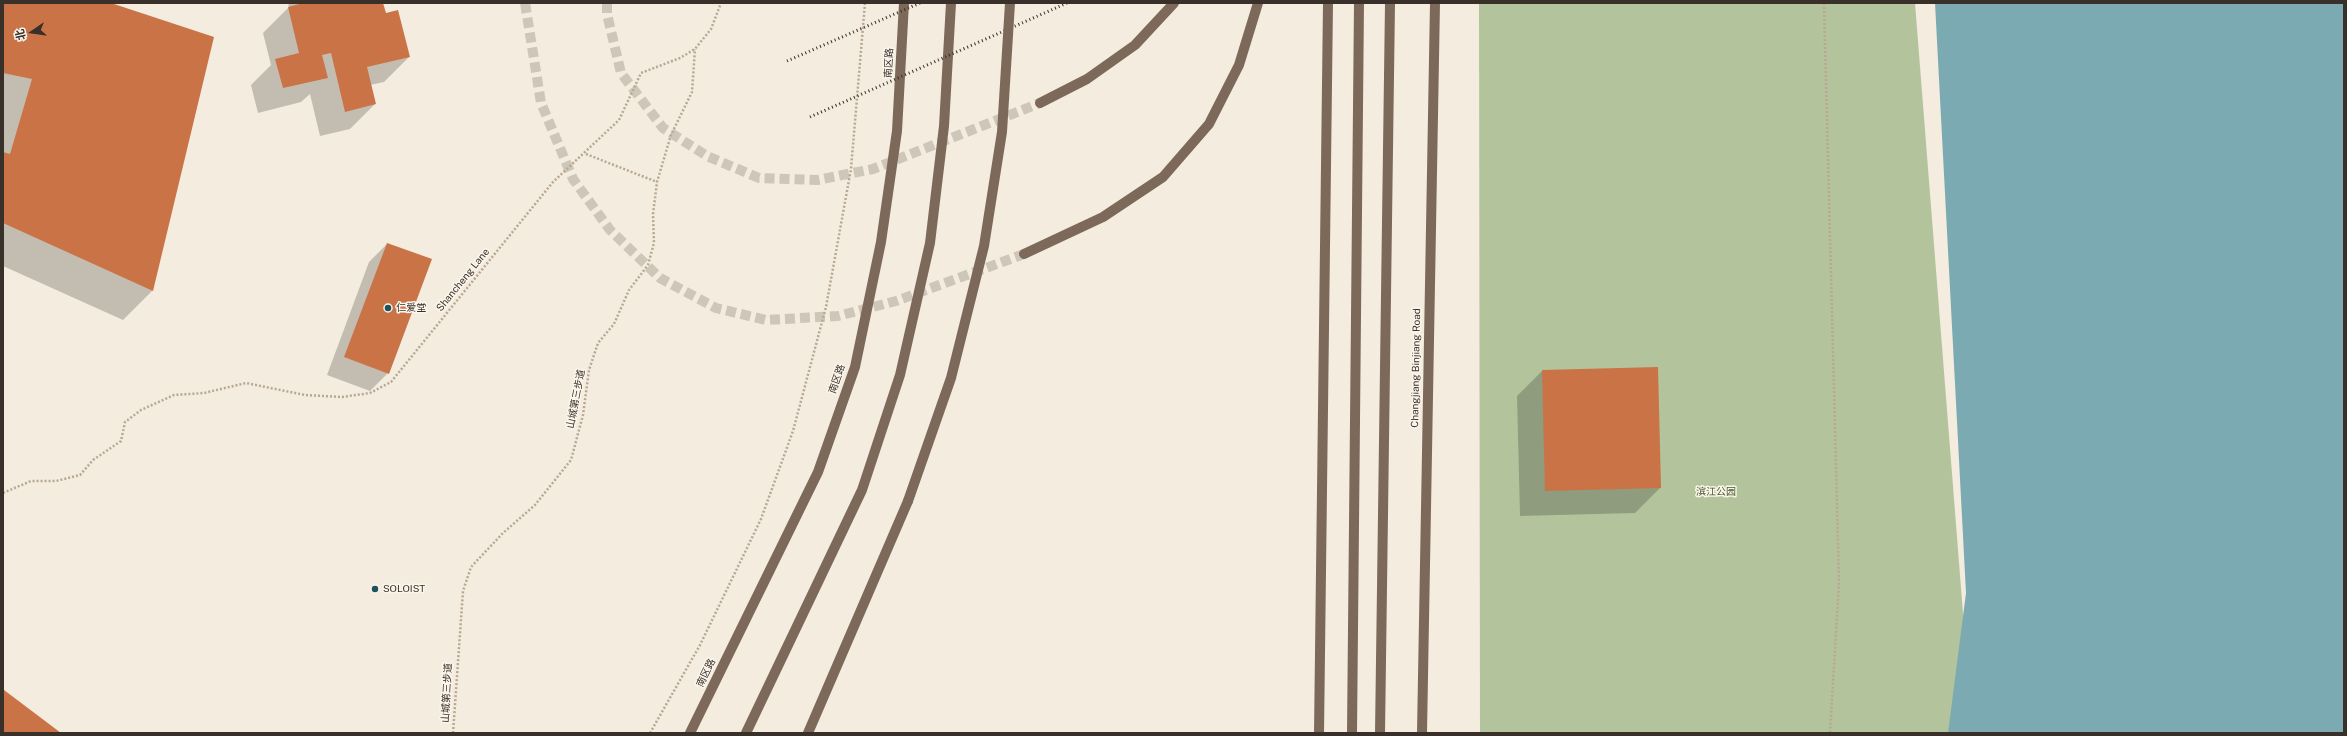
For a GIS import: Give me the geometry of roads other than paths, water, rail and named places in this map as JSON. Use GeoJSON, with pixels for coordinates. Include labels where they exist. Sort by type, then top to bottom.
{"type":"FeatureCollection","features":[{"type":"Feature","properties":{"kind":"main road","name":"南区路"},"geometry":{"type":"LineString","coordinates":[[690,733],[818,472],[854,367],[881,242],[897,131],[904,3]]}},
{"type":"Feature","properties":{"kind":"main road"},"geometry":{"type":"LineString","coordinates":[[746,733],[862,490],[900,375],[930,243],[944,126],[951,3]]}},
{"type":"Feature","properties":{"kind":"main road"},"geometry":{"type":"LineString","coordinates":[[808,733],[908,501],[951,378],[984,246],[1002,132],[1010,3]]}},
{"type":"Feature","properties":{"kind":"main road"},"geometry":{"type":"LineString","coordinates":[[1040,103],[1087,79],[1135,45],[1174,3]]}},
{"type":"Feature","properties":{"kind":"main road"},"geometry":{"type":"LineString","coordinates":[[1024,254],[1103,217],[1163,177],[1210,124],[1239,65],[1258,3]]}},
{"type":"Feature","properties":{"kind":"main road"},"geometry":{"type":"LineString","coordinates":[[1319,733],[1328,3]]}},
{"type":"Feature","properties":{"kind":"main road"},"geometry":{"type":"LineString","coordinates":[[1352,733],[1359,3]]}},
{"type":"Feature","properties":{"kind":"main road"},"geometry":{"type":"LineString","coordinates":[[1380,733],[1390,3]]}},
{"type":"Feature","properties":{"kind":"main road","name":"Changjiang Binjiang Road"},"geometry":{"type":"LineString","coordinates":[[1422,733],[1435,3]]}},
{"type":"Feature","properties":{"kind":"water"},"geometry":{"type":"Polygon","coordinates":[[[1935,3],[2344,3],[2344,733],[1948,733],[1966,593],[1935,3]]]}},
{"type":"Feature","properties":{"kind":"tunnel"},"geometry":{"type":"LineString","coordinates":[[525,3],[541,103],[573,179],[610,230],[660,278],[716,308],[766,320],[838,316],[896,301],[1024,254]]}},
{"type":"Feature","properties":{"kind":"tunnel"},"geometry":{"type":"LineString","coordinates":[[607,3],[607,14],[621,73],[663,128],[707,156],[759,178],[817,180],[873,169],[1040,103]]}},
{"type":"Feature","properties":{"kind":"railway"},"geometry":{"type":"LineString","coordinates":[[787,61],[920,3]]}},
{"type":"Feature","properties":{"kind":"railway"},"geometry":{"type":"LineString","coordinates":[[810,117],[1067,3]]}},
{"type":"Feature","properties":{"kind":"place","name":"仁爱堂"},"geometry":{"type":"Point","coordinates":[388,308]}},
{"type":"Feature","properties":{"kind":"place","name":"SOLOIST"},"geometry":{"type":"Point","coordinates":[375,589]}},
{"type":"Feature","properties":{"kind":"park label","name":"滨江公园"},"geometry":{"type":"Point","coordinates":[1716,492]}}]}
